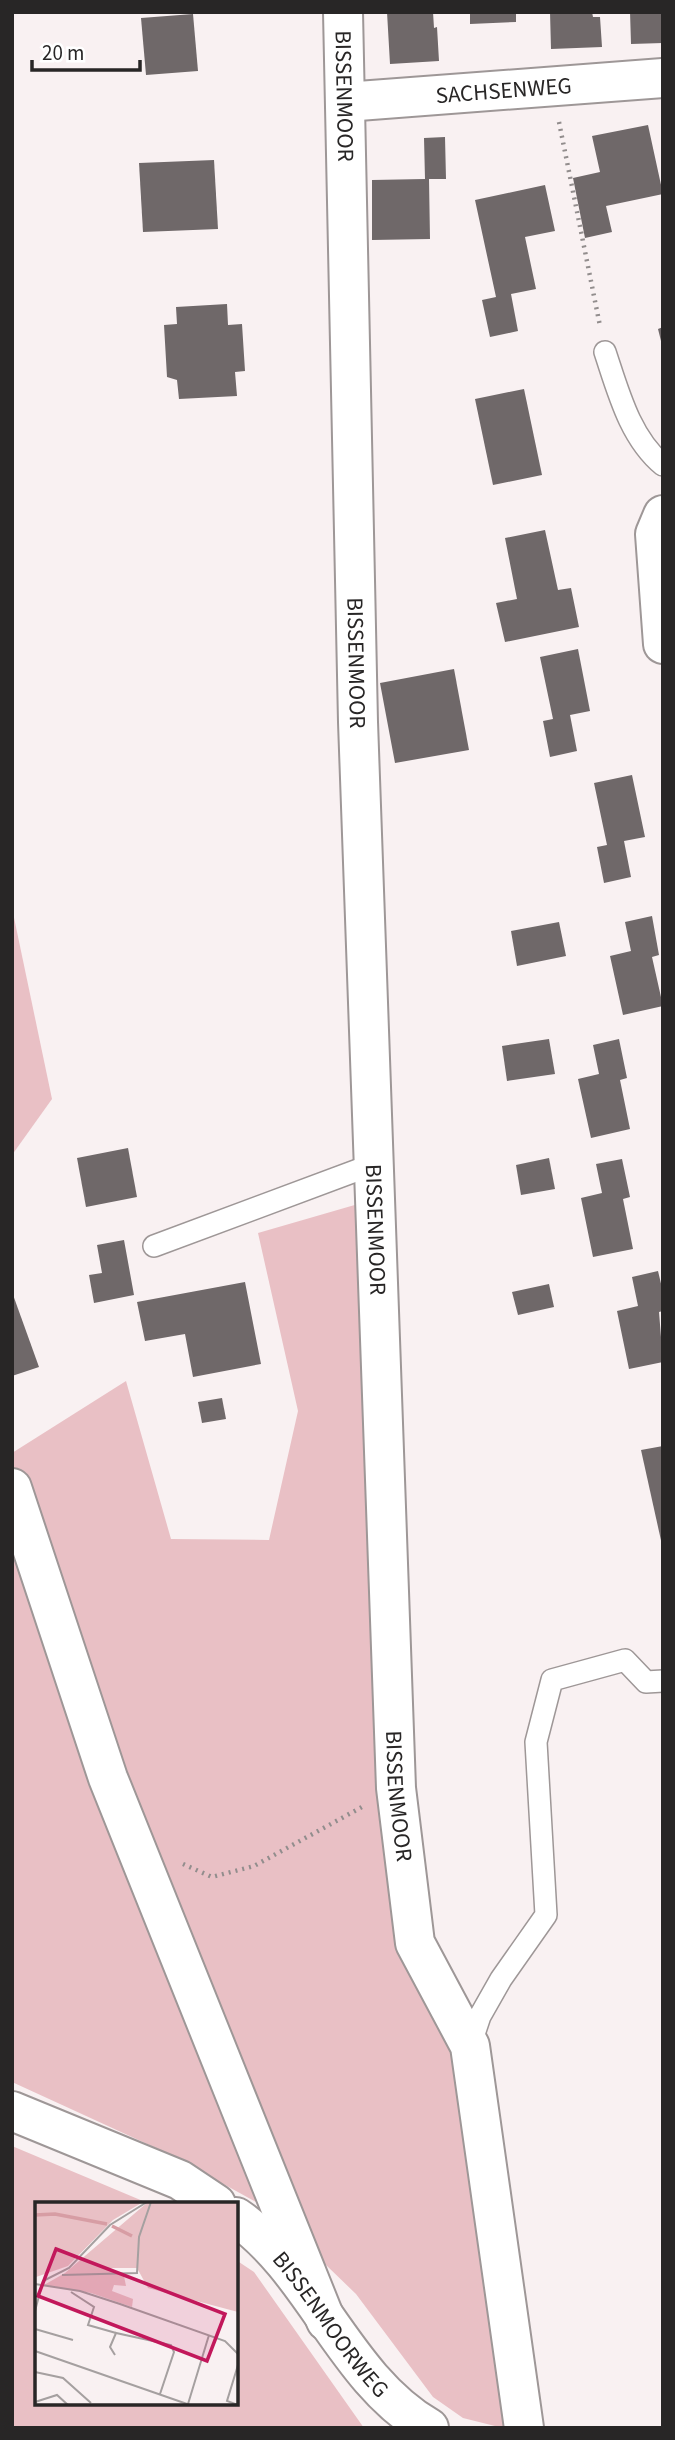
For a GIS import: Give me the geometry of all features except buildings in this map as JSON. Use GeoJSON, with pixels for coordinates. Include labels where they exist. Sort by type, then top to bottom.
{"type":"FeatureCollection","features":[{"type":"Feature","properties":{"kind":"street","name":"BISSENMOOR"},"geometry":{"type":"LineString","coordinates":[[343,12],[358,722],[396,1788],[415,1943],[470,2046],[524,2428]]}},
{"type":"Feature","properties":{"kind":"street","name":"SACHSENWEG"},"geometry":{"type":"LineString","coordinates":[[345,102],[663,78]]}},
{"type":"Feature","properties":{"kind":"street"},"geometry":{"type":"LineString","coordinates":[[663,515],[655,534],[663,644]]}},
{"type":"Feature","properties":{"kind":"street"},"geometry":{"type":"LineString","coordinates":[[12,1488],[108,1778],[326,2321]]}},
{"type":"Feature","properties":{"kind":"street"},"geometry":{"type":"LineString","coordinates":[[12,2111],[180,2180],[213,2202]]}},
{"type":"Feature","properties":{"kind":"street","name":"BISSENMOORWEG"},"geometry":{"type":"LineString","coordinates":[[238,2218],[262,2235],[362,2369],[405,2414],[429,2428]]}},
{"type":"Feature","properties":{"kind":"lane"},"geometry":{"type":"LineString","coordinates":[[605,352],[625,413],[654,458],[663,465]]}},
{"type":"Feature","properties":{"kind":"lane"},"geometry":{"type":"LineString","coordinates":[[154,1246],[374,1164]]}},
{"type":"Feature","properties":{"kind":"lane"},"geometry":{"type":"LineString","coordinates":[[470,2046],[480,2016],[501,1979],[546,1915],[537,1742],[552,1680],[625,1660],[646,1682],[663,1681]]}},
{"type":"Feature","properties":{"kind":"path"},"geometry":{"type":"LineString","coordinates":[[552,86],[605,352]]}},
{"type":"Feature","properties":{"kind":"path"},"geometry":{"type":"LineString","coordinates":[[176,1861],[212,1877],[254,1866],[396,1788]]}},
{"type":"Feature","properties":{"kind":"shaded area"},"geometry":{"type":"Polygon","coordinates":[[[12,908],[52,1099],[12,1155],[12,908]]]}},
{"type":"Feature","properties":{"kind":"shaded area"},"geometry":{"type":"Polygon","coordinates":[[[365,1202],[386,1795],[461,2045],[512,2413],[503,2428],[463,2418],[433,2397],[356,2294],[267,2208],[169,2154],[12,2082],[12,1453],[126,1381],[171,1539],[269,1540],[298,1411],[258,1233],[365,1202]]]}},
{"type":"Feature","properties":{"kind":"shaded area"},"geometry":{"type":"Polygon","coordinates":[[[12,2146],[145,2202],[35,2202],[35,2405],[238,2405],[238,2261],[254,2272],[364,2428],[12,2428],[12,2146]]]}}]}
